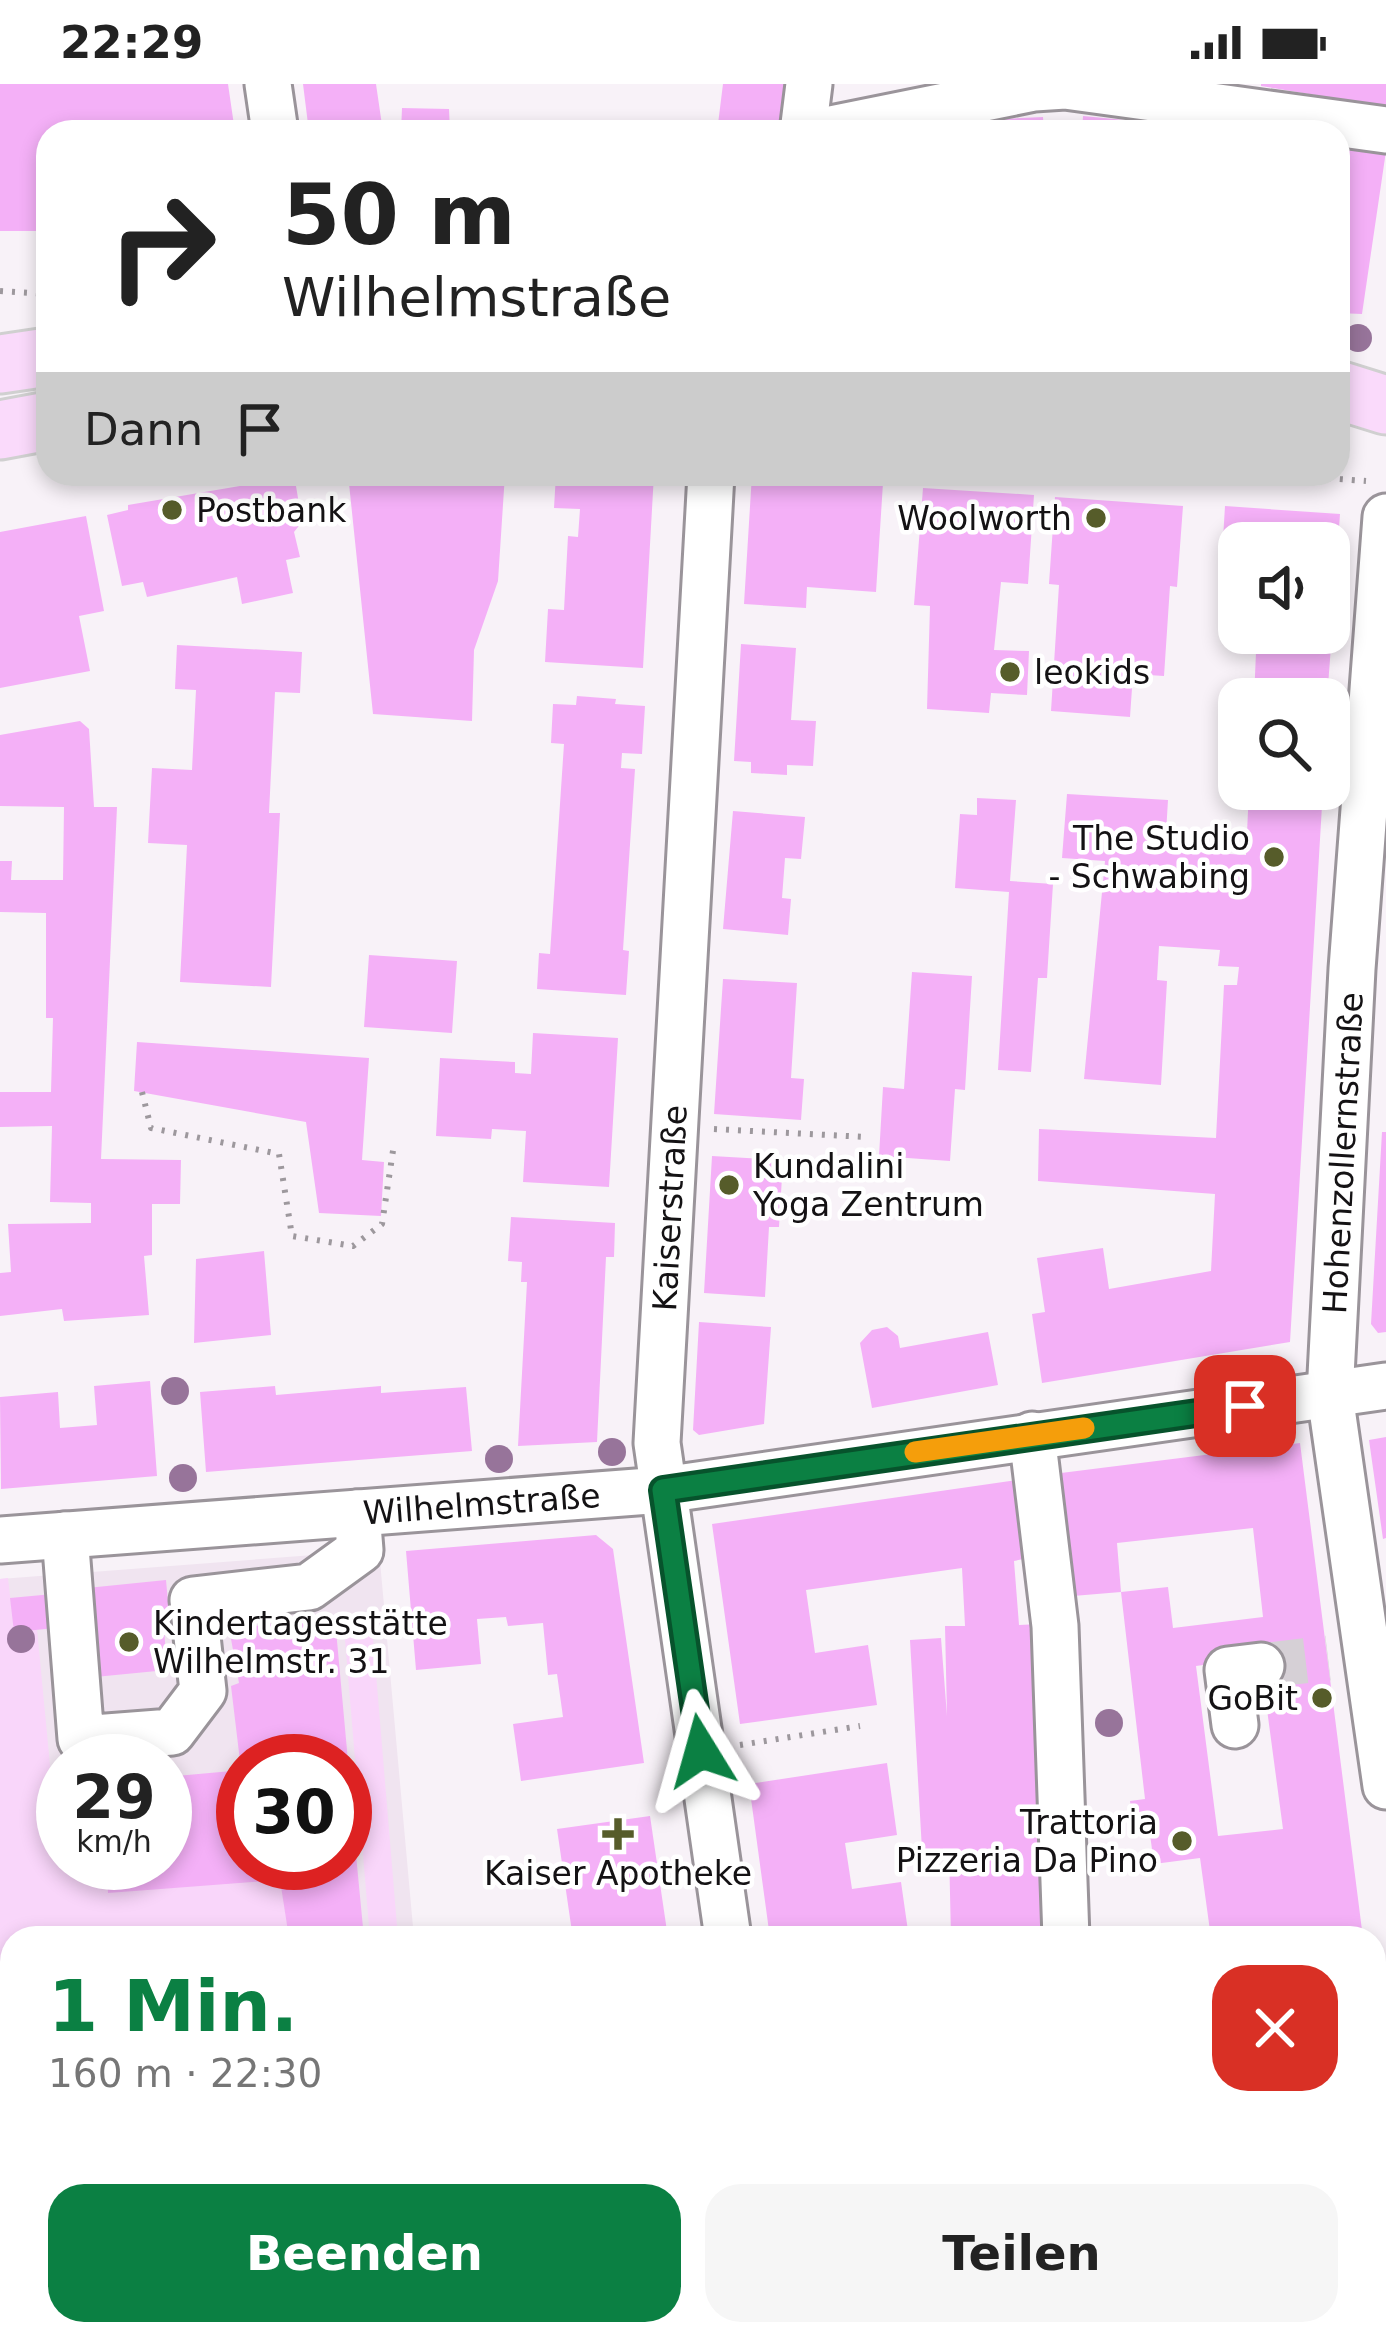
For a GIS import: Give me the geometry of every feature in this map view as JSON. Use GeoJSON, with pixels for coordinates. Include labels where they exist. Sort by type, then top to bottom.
{"type":"FeatureCollection","features":[{"type":"Feature","properties":{"kind":"main road"},"geometry":{"type":"LineString","coordinates":[[0,364],[36,359]]}},
{"type":"Feature","properties":{"kind":"main road"},"geometry":{"type":"LineString","coordinates":[[1350,394],[1386,405]]}},
{"type":"Feature","properties":{"kind":"main road"},"geometry":{"type":"LineString","coordinates":[[1350,427],[1386,418]]}},
{"type":"Feature","properties":{"kind":"main road"},"geometry":{"type":"LineString","coordinates":[[0,430],[36,423]]}},
{"type":"Feature","properties":{"kind":"street"},"geometry":{"type":"LineString","coordinates":[[268,84],[273,120]]}},
{"type":"Feature","properties":{"kind":"street"},"geometry":{"type":"LineString","coordinates":[[804,120],[809,84]]}},
{"type":"Feature","properties":{"kind":"street"},"geometry":{"type":"LineString","coordinates":[[881,120],[1065,86],[1313,120]]}},
{"type":"Feature","properties":{"kind":"street"},"geometry":{"type":"LineString","coordinates":[[1350,125],[1386,130]]}},
{"type":"Feature","properties":{"kind":"street"},"geometry":{"type":"LineString","coordinates":[[0,403],[36,396]]}},
{"type":"Feature","properties":{"kind":"street","name":"Kaiserstraße"},"geometry":{"type":"LineString","coordinates":[[710,486],[657,1443],[726,1926]]}},
{"type":"Feature","properties":{"kind":"street","name":"Hohenzollernstraße"},"geometry":{"type":"LineString","coordinates":[[1386,517],[1352,969],[1330,1395],[1347,1656],[1386,1786]]}},
{"type":"Feature","properties":{"kind":"street","name":"Wilhelmstraße"},"geometry":{"type":"LineString","coordinates":[[0,1540],[663,1490],[1386,1387]]}},
{"type":"Feature","properties":{"kind":"street"},"geometry":{"type":"LineString","coordinates":[[1032,1435],[1055,1626],[1066,1916]]}},
{"type":"Feature","properties":{"kind":"street"},"geometry":{"type":"LineString","coordinates":[[65,1535],[81,1739],[172,1732],[203,1691],[193,1600],[309,1587],[360,1550],[357,1513]]}},
{"type":"Feature","properties":{"kind":"street"},"geometry":{"type":"LineString","coordinates":[[1235,1725],[1228,1670],[1262,1666]]}},
{"type":"Feature","properties":{"kind":"path"},"geometry":{"type":"LineString","coordinates":[[0,291],[36,292]]}},
{"type":"Feature","properties":{"kind":"path"},"geometry":{"type":"LineString","coordinates":[[1350,480],[1386,483]]}},
{"type":"Feature","properties":{"kind":"path"},"geometry":{"type":"LineString","coordinates":[[142,1092],[152,1128],[279,1154],[292,1236],[353,1246],[382,1224],[394,1144]]}},
{"type":"Feature","properties":{"kind":"path"},"geometry":{"type":"LineString","coordinates":[[674,1127],[867,1137]]}},
{"type":"Feature","properties":{"kind":"path"},"geometry":{"type":"LineString","coordinates":[[701,1751],[860,1726]]}},
{"type":"Feature","properties":{"kind":"shaded area"},"geometry":{"type":"Polygon","coordinates":[[[379,1550],[413,1926],[60,1926],[57,1890],[192,1890],[192,1734],[36,1734],[36,1878],[0,1881],[0,1579],[379,1550]]]}},
{"type":"Feature","properties":{"kind":"shaded area"},"geometry":{"type":"Polygon","coordinates":[[[8,1578],[14,1631],[37,1629],[47,1734],[36,1734],[36,1890],[192,1890],[192,1886],[216,1884],[216,1890],[282,1890],[287,1926],[0,1926],[0,1579],[8,1578]]]}},
{"type":"Feature","properties":{"kind":"shaded area"},"geometry":{"type":"Polygon","coordinates":[[[371,1614],[397,1926],[369,1926],[372,1734],[353,1734],[343,1616],[371,1614]]]}},
{"type":"Feature","properties":{"kind":"building"},"geometry":{"type":"Polygon","coordinates":[[[0,84],[228,84],[233,120],[36,120],[36,231],[0,231],[0,84]]]}},
{"type":"Feature","properties":{"kind":"building"},"geometry":{"type":"Polygon","coordinates":[[[303,84],[376,84],[381,120],[308,120],[303,84]]]}},
{"type":"Feature","properties":{"kind":"building"},"geometry":{"type":"Polygon","coordinates":[[[723,84],[786,84],[782,120],[718,120],[723,84]]]}},
{"type":"Feature","properties":{"kind":"building"},"geometry":{"type":"Polygon","coordinates":[[[1386,84],[1386,107],[1261,86],[1386,84]]]}},
{"type":"Feature","properties":{"kind":"building"},"geometry":{"type":"Polygon","coordinates":[[[402,108],[449,109],[449,120],[402,120],[402,108]]]}},
{"type":"Feature","properties":{"kind":"building"},"geometry":{"type":"Polygon","coordinates":[[[1043,117],[1043,120],[980,120],[1043,117]]]}},
{"type":"Feature","properties":{"kind":"building"},"geometry":{"type":"Polygon","coordinates":[[[1350,146],[1386,151],[1362,314],[1350,314],[1350,146]]]}},
{"type":"Feature","properties":{"kind":"building"},"geometry":{"type":"Polygon","coordinates":[[[240,486],[296,486],[302,522],[294,532],[300,557],[286,560],[293,593],[242,604],[237,577],[147,597],[143,582],[122,586],[107,515],[128,510],[128,505],[240,486]]]}},
{"type":"Feature","properties":{"kind":"building"},"geometry":{"type":"Polygon","coordinates":[[[349,486],[504,486],[498,581],[474,650],[472,721],[373,714],[349,486]]]}},
{"type":"Feature","properties":{"kind":"building"},"geometry":{"type":"Polygon","coordinates":[[[555,486],[653,486],[643,668],[545,662],[548,609],[564,610],[568,536],[578,537],[580,509],[554,508],[555,486]]]}},
{"type":"Feature","properties":{"kind":"building"},"geometry":{"type":"Polygon","coordinates":[[[751,486],[883,486],[876,592],[807,587],[806,608],[744,604],[751,486]]]}},
{"type":"Feature","properties":{"kind":"building"},"geometry":{"type":"Polygon","coordinates":[[[923,488],[1034,495],[1028,584],[1001,582],[994,650],[1029,651],[1027,695],[991,693],[989,713],[927,709],[930,606],[914,605],[923,488]]]}},
{"type":"Feature","properties":{"kind":"building"},"geometry":{"type":"Polygon","coordinates":[[[1055,497],[1183,506],[1177,587],[1170,586],[1164,676],[1133,674],[1130,717],[1051,711],[1059,585],[1049,584],[1055,497]]]}},
{"type":"Feature","properties":{"kind":"building"},"geometry":{"type":"Polygon","coordinates":[[[1225,506],[1340,514],[1339,522],[1224,522],[1225,506]]]}},
{"type":"Feature","properties":{"kind":"building"},"geometry":{"type":"Polygon","coordinates":[[[86,516],[104,611],[79,616],[90,671],[0,688],[0,532],[86,516]]]}},
{"type":"Feature","properties":{"kind":"building"},"geometry":{"type":"Polygon","coordinates":[[[741,644],[796,648],[791,720],[816,721],[813,766],[787,765],[787,775],[751,773],[751,762],[734,761],[741,644]]]}},
{"type":"Feature","properties":{"kind":"building"},"geometry":{"type":"Polygon","coordinates":[[[177,645],[302,652],[300,693],[275,692],[269,813],[280,813],[271,987],[180,982],[187,845],[148,843],[152,768],[192,770],[196,690],[175,689],[177,645]]]}},
{"type":"Feature","properties":{"kind":"building"},"geometry":{"type":"Polygon","coordinates":[[[1256,654],[1330,654],[1329,678],[1255,678],[1256,654]]]}},
{"type":"Feature","properties":{"kind":"building"},"geometry":{"type":"Polygon","coordinates":[[[577,696],[645,706],[642,754],[622,753],[621,768],[635,769],[623,950],[629,951],[626,995],[537,989],[539,953],[550,954],[564,744],[551,743],[553,704],[576,705],[577,696]]]}},
{"type":"Feature","properties":{"kind":"building"},"geometry":{"type":"Polygon","coordinates":[[[80,721],[89,729],[94,807],[117,807],[101,1159],[181,1160],[180,1204],[152,1204],[152,1255],[144,1256],[149,1315],[64,1321],[62,1309],[0,1316],[0,1273],[11,1272],[8,1224],[91,1223],[91,1203],[50,1202],[52,1126],[0,1127],[0,1092],[51,1092],[53,1018],[46,1018],[46,913],[0,912],[0,861],[12,861],[11,880],[63,880],[64,807],[0,806],[0,735],[80,721]]]}},
{"type":"Feature","properties":{"kind":"building"},"geometry":{"type":"Polygon","coordinates":[[[1067,794],[1168,800],[1165,850],[1246,855],[1248,810],[1322,810],[1290,1342],[1042,1383],[1032,1314],[1045,1312],[1037,1258],[1103,1248],[1109,1289],[1211,1271],[1215,1194],[1038,1181],[1039,1129],[1216,1138],[1224,985],[1237,985],[1239,967],[1218,966],[1220,950],[1159,946],[1157,980],[1167,981],[1161,1085],[1084,1079],[1105,861],[1062,858],[1067,794]]]}},
{"type":"Feature","properties":{"kind":"building"},"geometry":{"type":"Polygon","coordinates":[[[977,798],[1016,800],[1010,881],[1053,884],[1047,978],[1038,978],[1031,1072],[998,1070],[1009,892],[955,888],[960,814],[977,815],[977,798]]]}},
{"type":"Feature","properties":{"kind":"building"},"geometry":{"type":"Polygon","coordinates":[[[733,811],[805,817],[801,859],[785,858],[782,898],[791,899],[788,935],[723,929],[733,811]]]}},
{"type":"Feature","properties":{"kind":"building"},"geometry":{"type":"Polygon","coordinates":[[[369,955],[457,961],[452,1033],[364,1027],[369,955]]]}},
{"type":"Feature","properties":{"kind":"building"},"geometry":{"type":"Polygon","coordinates":[[[912,972],[972,976],[965,1090],[955,1089],[950,1161],[879,1156],[883,1087],[904,1089],[912,972]]]}},
{"type":"Feature","properties":{"kind":"building"},"geometry":{"type":"Polygon","coordinates":[[[723,979],[797,983],[791,1078],[804,1079],[801,1120],[714,1114],[723,979]]]}},
{"type":"Feature","properties":{"kind":"building"},"geometry":{"type":"Polygon","coordinates":[[[533,1033],[618,1038],[609,1187],[523,1182],[526,1131],[492,1129],[491,1139],[436,1136],[440,1058],[515,1062],[515,1073],[531,1074],[533,1033]]]}},
{"type":"Feature","properties":{"kind":"building"},"geometry":{"type":"Polygon","coordinates":[[[137,1042],[369,1058],[362,1160],[384,1162],[381,1216],[319,1213],[306,1122],[134,1091],[137,1042]]]}},
{"type":"Feature","properties":{"kind":"building"},"geometry":{"type":"Polygon","coordinates":[[[1382,1132],[1386,1132],[1386,1332],[1378,1333],[1371,1324],[1382,1132]]]}},
{"type":"Feature","properties":{"kind":"building"},"geometry":{"type":"Polygon","coordinates":[[[712,1156],[783,1160],[779,1227],[769,1227],[765,1297],[704,1293],[712,1156]]]}},
{"type":"Feature","properties":{"kind":"building"},"geometry":{"type":"Polygon","coordinates":[[[511,1217],[615,1223],[614,1257],[606,1257],[597,1442],[518,1446],[527,1282],[521,1282],[522,1262],[508,1261],[511,1217]]]}},
{"type":"Feature","properties":{"kind":"building"},"geometry":{"type":"Polygon","coordinates":[[[264,1251],[271,1335],[194,1343],[196,1259],[264,1251]]]}},
{"type":"Feature","properties":{"kind":"building"},"geometry":{"type":"Polygon","coordinates":[[[699,1322],[771,1327],[764,1424],[699,1435],[693,1430],[699,1322]]]}},
{"type":"Feature","properties":{"kind":"building"},"geometry":{"type":"Polygon","coordinates":[[[887,1327],[898,1336],[900,1348],[988,1332],[998,1385],[872,1408],[860,1343],[872,1330],[887,1327]]]}},
{"type":"Feature","properties":{"kind":"building"},"geometry":{"type":"Polygon","coordinates":[[[150,1381],[157,1476],[1,1489],[0,1397],[58,1392],[60,1428],[97,1425],[94,1386],[150,1381]]]}},
{"type":"Feature","properties":{"kind":"building"},"geometry":{"type":"Polygon","coordinates":[[[275,1386],[276,1395],[381,1386],[381,1393],[466,1387],[472,1451],[206,1472],[200,1392],[275,1386]]]}},
{"type":"Feature","properties":{"kind":"building"},"geometry":{"type":"Polygon","coordinates":[[[1386,1437],[1386,1538],[1383,1539],[1369,1440],[1386,1437]]]}},
{"type":"Feature","properties":{"kind":"building"},"geometry":{"type":"Polygon","coordinates":[[[1300,1443],[1361,1926],[1209,1926],[1200,1858],[1154,1864],[1148,1820],[1133,1822],[1130,1801],[1145,1799],[1121,1592],[1073,1596],[1061,1473],[1300,1443]],[[1253,1528],[1117,1543],[1121,1592],[1168,1587],[1173,1628],[1263,1617],[1253,1528]],[[1260,1657],[1196,1666],[1218,1836],[1283,1829],[1260,1657]]]}},
{"type":"Feature","properties":{"kind":"building"},"geometry":{"type":"Polygon","coordinates":[[[1017,1480],[1028,1558],[1014,1561],[1019,1625],[1040,1624],[1047,1926],[951,1926],[949,1849],[922,1850],[910,1640],[941,1638],[947,1716],[945,1626],[965,1626],[962,1568],[806,1590],[815,1653],[868,1645],[877,1705],[740,1724],[712,1524],[1017,1480]]]}},
{"type":"Feature","properties":{"kind":"building"},"geometry":{"type":"Polygon","coordinates":[[[596,1535],[613,1549],[644,1763],[521,1781],[513,1724],[563,1717],[557,1674],[548,1675],[543,1623],[508,1626],[506,1617],[477,1619],[481,1664],[416,1670],[406,1551],[596,1535]]]}},
{"type":"Feature","properties":{"kind":"building","name":"Kindertagesstätte Wilhelmstr. 31"},"geometry":{"type":"Polygon","coordinates":[[[166,1580],[167,1670],[95,1677],[87,1588],[166,1580]]]}},
{"type":"Feature","properties":{"kind":"building"},"geometry":{"type":"Polygon","coordinates":[[[53,1594],[56,1628],[14,1632],[10,1598],[53,1594]]]}},
{"type":"Feature","properties":{"kind":"building"},"geometry":{"type":"Polygon","coordinates":[[[335,1619],[346,1734],[237,1734],[231,1686],[239,1683],[229,1628],[335,1619]]]}},
{"type":"Feature","properties":{"kind":"building"},"geometry":{"type":"Polygon","coordinates":[[[887,1763],[897,1835],[845,1843],[852,1889],[901,1882],[907,1926],[768,1926],[749,1784],[887,1763]]]}},
{"type":"Feature","properties":{"kind":"building"},"geometry":{"type":"Polygon","coordinates":[[[216,1772],[216,1885],[192,1887],[192,1775],[216,1772]]]}},
{"type":"Feature","properties":{"kind":"building"},"geometry":{"type":"Polygon","coordinates":[[[650,1816],[666,1926],[571,1926],[557,1829],[650,1816]]]}},
{"type":"Feature","properties":{"kind":"building"},"geometry":{"type":"Polygon","coordinates":[[[282,1890],[359,1890],[363,1926],[287,1926],[282,1890]]]}},
{"type":"Feature","properties":{"kind":"tunnel"},"geometry":{"type":"LineString","coordinates":[[1261,1666],[1328,1658]]}},
{"type":"Feature","properties":{"kind":"slow traffic"},"geometry":{"type":"LineString","coordinates":[[915,1452],[1084,1428]]}},
{"type":"Feature","properties":{"kind":"place","name":"Postbank"},"geometry":{"type":"Point","coordinates":[172,510]}},
{"type":"Feature","properties":{"kind":"place","name":"Woolworth"},"geometry":{"type":"Point","coordinates":[1096,518]}},
{"type":"Feature","properties":{"kind":"place","name":"leokids"},"geometry":{"type":"Point","coordinates":[1010,672]}},
{"type":"Feature","properties":{"kind":"place","name":"The Studio - Schwabing"},"geometry":{"type":"Point","coordinates":[1274,857]}},
{"type":"Feature","properties":{"kind":"place","name":"Kundalini Yoga Zentrum"},"geometry":{"type":"Point","coordinates":[729,1185]}},
{"type":"Feature","properties":{"kind":"place","name":"Kindertagesstätte Wilhelmstr. 31"},"geometry":{"type":"Point","coordinates":[129,1642]}},
{"type":"Feature","properties":{"kind":"place","name":"GoBit"},"geometry":{"type":"Point","coordinates":[1322,1698]}},
{"type":"Feature","properties":{"kind":"place","name":"Kaiser Apotheke"},"geometry":{"type":"Point","coordinates":[618,1834]}},
{"type":"Feature","properties":{"kind":"place","name":"Trattoria Pizzeria Da Pino"},"geometry":{"type":"Point","coordinates":[1182,1841]}},
{"type":"Feature","properties":{"kind":"route"},"geometry":{"type":"LineString","coordinates":[[701,1751],[663,1490],[1245,1406]]}}]}
